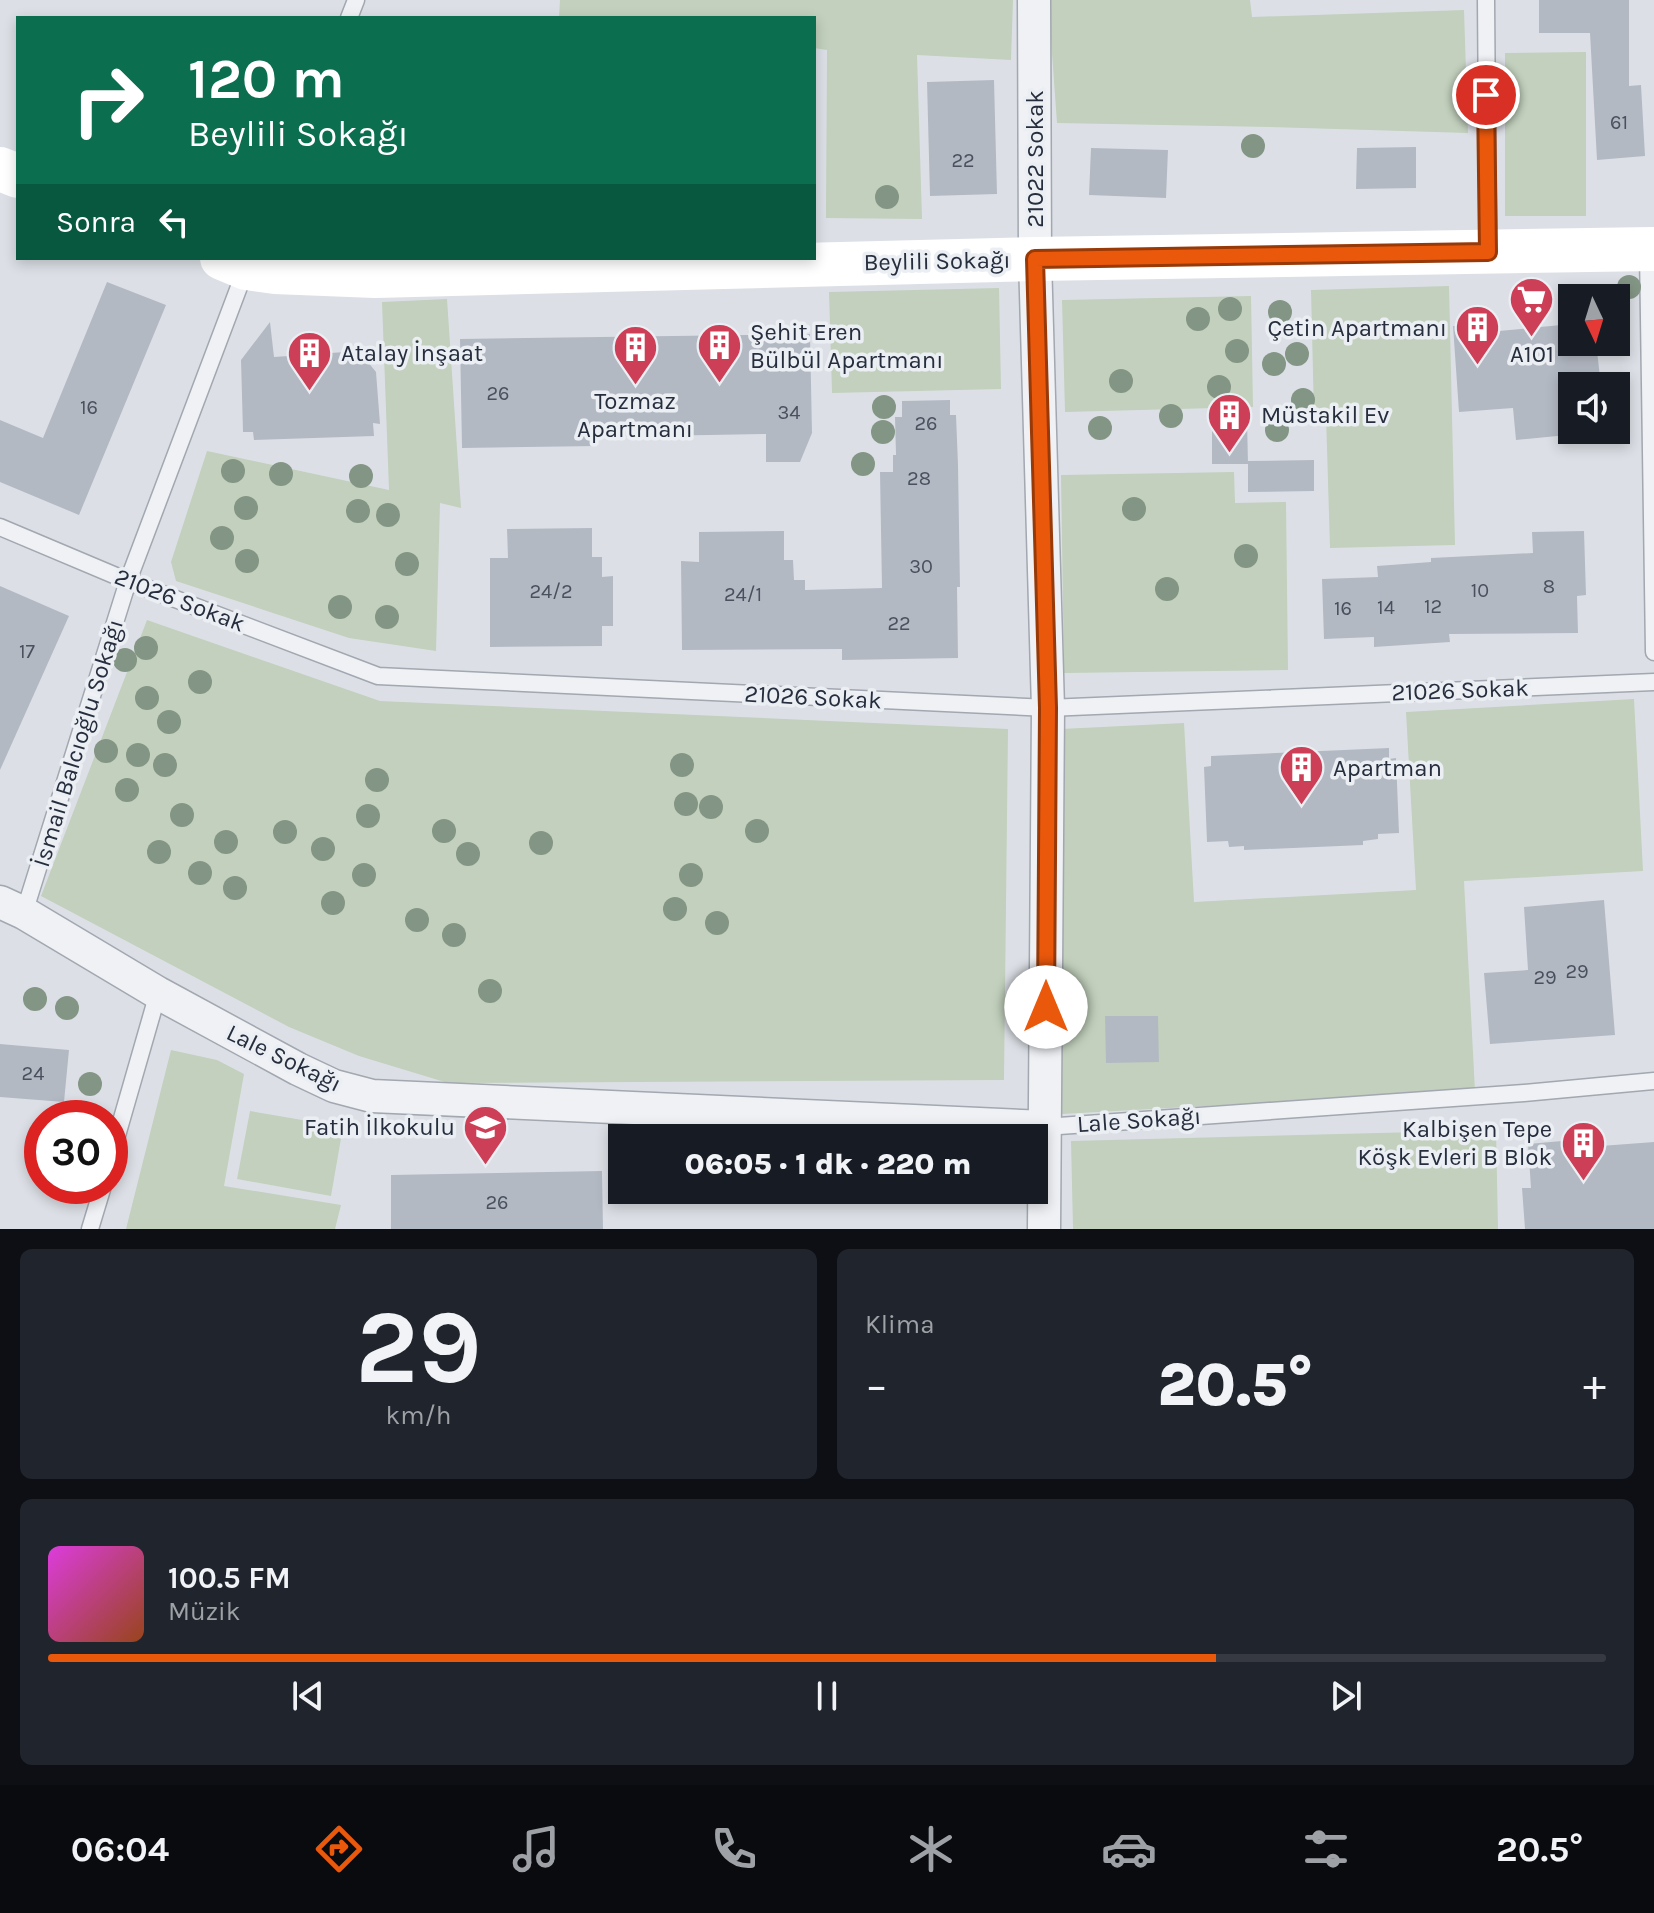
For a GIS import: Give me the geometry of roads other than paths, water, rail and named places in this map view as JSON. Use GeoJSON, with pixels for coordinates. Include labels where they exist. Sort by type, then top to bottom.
{"type":"FeatureCollection","features":[{"type":"Feature","properties":{"kind":"street","name":"21022 Sokak"},"geometry":{"type":"LineString","coordinates":[[1034,0],[1035,259],[1048,708],[1045,1124]]}},
{"type":"Feature","properties":{"kind":"street","name":"Beylili Sokağı"},"geometry":{"type":"LineString","coordinates":[[240,261],[287,273],[375,276],[1035,259],[1651,249]]}},
{"type":"Feature","properties":{"kind":"street","name":"Lale Sokağı"},"geometry":{"type":"LineString","coordinates":[[12,907],[158,993],[298,1069],[334,1086],[372,1096],[980,1124]]}},
{"type":"Feature","properties":{"kind":"street","name":"21022 Sokak"},"geometry":{"type":"LineString","coordinates":[[1044,1204],[1044,1229]]}},
{"type":"Feature","properties":{"kind":"lane"},"geometry":{"type":"LineString","coordinates":[[1486,0],[1488,252]]}},
{"type":"Feature","properties":{"kind":"lane"},"geometry":{"type":"LineString","coordinates":[[1651,249],[1654,652]]}},
{"type":"Feature","properties":{"kind":"lane","name":"İsmail Balcıoğlu Sokağı"},"geometry":{"type":"LineString","coordinates":[[12,907],[240,261]]}},
{"type":"Feature","properties":{"kind":"lane","name":"21026 Sokak"},"geometry":{"type":"LineString","coordinates":[[0,527],[128,581],[378,676],[1048,708],[1654,682]]}},
{"type":"Feature","properties":{"kind":"lane"},"geometry":{"type":"LineString","coordinates":[[127,1100],[158,993]]}},
{"type":"Feature","properties":{"kind":"lane","name":"Lale Sokağı"},"geometry":{"type":"LineString","coordinates":[[1048,1127],[1654,1081]]}},
{"type":"Feature","properties":{"kind":"lane"},"geometry":{"type":"LineString","coordinates":[[90,1229],[98,1204]]}},
{"type":"Feature","properties":{"kind":"place","name":"A101"},"geometry":{"type":"Point","coordinates":[1532,339]}},
{"type":"Feature","properties":{"kind":"place","name":"Çetin Apartmanı"},"geometry":{"type":"Point","coordinates":[1478,367]}},
{"type":"Feature","properties":{"kind":"place","name":"Şehit Eren Bülbül Apartmanı"},"geometry":{"type":"Point","coordinates":[719,385]}},
{"type":"Feature","properties":{"kind":"place","name":"Tozmaz Apartmanı"},"geometry":{"type":"Point","coordinates":[635,386]}},
{"type":"Feature","properties":{"kind":"place","name":"Atalay İnşaat"},"geometry":{"type":"Point","coordinates":[310,392]}},
{"type":"Feature","properties":{"kind":"place","name":"Müstakil Ev"},"geometry":{"type":"Point","coordinates":[1230,454]}},
{"type":"Feature","properties":{"kind":"place","name":"Apartman"},"geometry":{"type":"Point","coordinates":[1302,807]}},
{"type":"Feature","properties":{"kind":"place","name":"Fatih İlkokulu"},"geometry":{"type":"Point","coordinates":[486,1166]}},
{"type":"Feature","properties":{"kind":"place","name":"Kalbişen Tepe Köşk Evleri B Blok"},"geometry":{"type":"Point","coordinates":[1583,1182]}}]}
